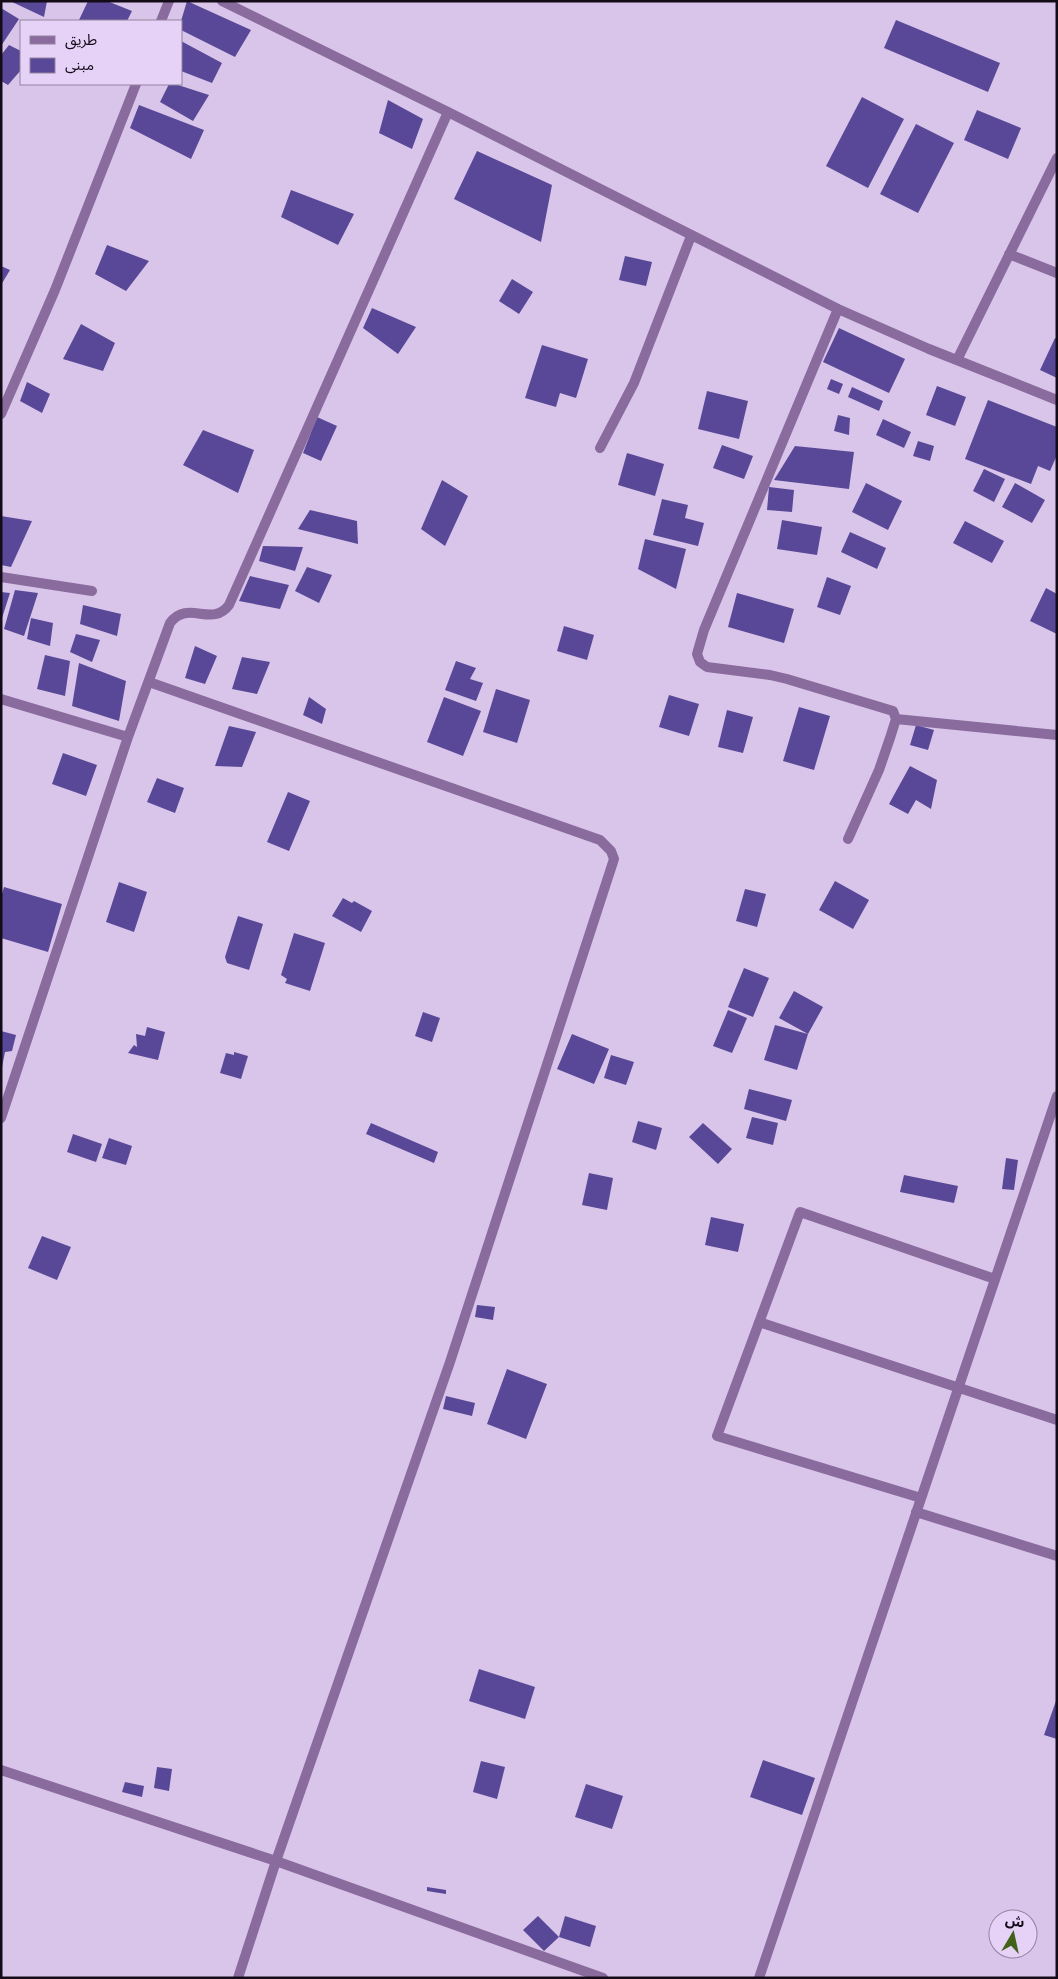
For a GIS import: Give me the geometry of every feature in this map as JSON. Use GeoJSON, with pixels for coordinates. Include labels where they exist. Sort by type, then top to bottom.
{"type":"FeatureCollection","features":[{"type":"Feature","properties":{"kind":"street"},"geometry":{"type":"LineString","coordinates":[[161,20],[169,1]]}},
{"type":"Feature","properties":{"kind":"street"},"geometry":{"type":"LineString","coordinates":[[222,1],[448,112],[838,309],[1057,400]]}},
{"type":"Feature","properties":{"kind":"street"},"geometry":{"type":"LineString","coordinates":[[1,414],[55,290],[136,85]]}},
{"type":"Feature","properties":{"kind":"street"},"geometry":{"type":"LineString","coordinates":[[1,1118],[128,737],[170,623],[175,616],[182,613],[218,615],[229,605],[448,112]]}},
{"type":"Feature","properties":{"kind":"street"},"geometry":{"type":"LineString","coordinates":[[957,360],[1057,158]]}},
{"type":"Feature","properties":{"kind":"street"},"geometry":{"type":"LineString","coordinates":[[600,448],[634,383],[691,236]]}},
{"type":"Feature","properties":{"kind":"street"},"geometry":{"type":"LineString","coordinates":[[1009,254],[1057,273]]}},
{"type":"Feature","properties":{"kind":"street"},"geometry":{"type":"LineString","coordinates":[[838,309],[704,630],[697,654],[700,662],[707,667],[787,679],[893,711],[896,719],[879,770],[848,839]]}},
{"type":"Feature","properties":{"kind":"street"},"geometry":{"type":"LineString","coordinates":[[1,577],[92,591]]}},
{"type":"Feature","properties":{"kind":"street"},"geometry":{"type":"LineString","coordinates":[[149,682],[600,840],[611,851],[614,859],[450,1362],[276,1861],[238,1978]]}},
{"type":"Feature","properties":{"kind":"street"},"geometry":{"type":"LineString","coordinates":[[1,699],[128,737]]}},
{"type":"Feature","properties":{"kind":"street"},"geometry":{"type":"LineString","coordinates":[[896,719],[1057,735]]}},
{"type":"Feature","properties":{"kind":"street"},"geometry":{"type":"LineString","coordinates":[[759,1978],[1057,1096]]}},
{"type":"Feature","properties":{"kind":"street"},"geometry":{"type":"LineString","coordinates":[[921,1498],[717,1436],[800,1212],[995,1278]]}},
{"type":"Feature","properties":{"kind":"street"},"geometry":{"type":"LineString","coordinates":[[759,1322],[1057,1420]]}},
{"type":"Feature","properties":{"kind":"street"},"geometry":{"type":"LineString","coordinates":[[916,1512],[1057,1556]]}},
{"type":"Feature","properties":{"kind":"street"},"geometry":{"type":"LineString","coordinates":[[1,1770],[276,1861],[603,1978]]}},
{"type":"Feature","properties":{"kind":"building"},"geometry":{"type":"Polygon","coordinates":[[[10,1],[47,1],[44,17],[10,1]]]}},
{"type":"Feature","properties":{"kind":"building"},"geometry":{"type":"Polygon","coordinates":[[[88,1],[107,1],[132,11],[128,20],[79,20],[88,1]]]}},
{"type":"Feature","properties":{"kind":"building"},"geometry":{"type":"Polygon","coordinates":[[[187,1],[251,30],[235,57],[182,30],[181,20],[187,1]]]}},
{"type":"Feature","properties":{"kind":"building"},"geometry":{"type":"Polygon","coordinates":[[[1,8],[19,19],[1,46],[1,8]]]}},
{"type":"Feature","properties":{"kind":"building"},"geometry":{"type":"Polygon","coordinates":[[[896,20],[1000,63],[988,92],[884,48],[896,20]]]}},
{"type":"Feature","properties":{"kind":"building"},"geometry":{"type":"Polygon","coordinates":[[[182,42],[222,63],[212,83],[182,71],[182,42]]]}},
{"type":"Feature","properties":{"kind":"building"},"geometry":{"type":"Polygon","coordinates":[[[9,45],[20,50],[20,71],[8,85],[1,81],[1,55],[9,45]]]}},
{"type":"Feature","properties":{"kind":"building"},"geometry":{"type":"Polygon","coordinates":[[[168,85],[178,85],[209,95],[193,121],[160,102],[168,85]]]}},
{"type":"Feature","properties":{"kind":"building"},"geometry":{"type":"Polygon","coordinates":[[[862,97],[904,119],[868,188],[826,166],[862,97]]]}},
{"type":"Feature","properties":{"kind":"building"},"geometry":{"type":"Polygon","coordinates":[[[388,100],[423,119],[412,149],[379,133],[388,100]]]}},
{"type":"Feature","properties":{"kind":"building"},"geometry":{"type":"Polygon","coordinates":[[[139,105],[204,130],[191,159],[130,128],[139,105]]]}},
{"type":"Feature","properties":{"kind":"building"},"geometry":{"type":"Polygon","coordinates":[[[977,110],[1021,128],[1008,159],[964,140],[977,110]]]}},
{"type":"Feature","properties":{"kind":"building"},"geometry":{"type":"Polygon","coordinates":[[[916,124],[954,143],[918,213],[880,194],[916,124]]]}},
{"type":"Feature","properties":{"kind":"building"},"geometry":{"type":"Polygon","coordinates":[[[477,151],[552,185],[541,242],[454,199],[477,151]]]}},
{"type":"Feature","properties":{"kind":"building"},"geometry":{"type":"Polygon","coordinates":[[[291,190],[354,214],[338,245],[281,217],[291,190]]]}},
{"type":"Feature","properties":{"kind":"building"},"geometry":{"type":"Polygon","coordinates":[[[107,245],[149,261],[126,291],[95,274],[107,245]]]}},
{"type":"Feature","properties":{"kind":"building"},"geometry":{"type":"Polygon","coordinates":[[[625,256],[652,262],[646,286],[619,280],[625,256]]]}},
{"type":"Feature","properties":{"kind":"building"},"geometry":{"type":"Polygon","coordinates":[[[1,266],[10,270],[1,285],[1,266]]]}},
{"type":"Feature","properties":{"kind":"building"},"geometry":{"type":"Polygon","coordinates":[[[512,279],[533,292],[519,314],[499,301],[512,279]]]}},
{"type":"Feature","properties":{"kind":"building"},"geometry":{"type":"Polygon","coordinates":[[[372,308],[416,327],[398,354],[363,328],[372,308]]]}},
{"type":"Feature","properties":{"kind":"building"},"geometry":{"type":"Polygon","coordinates":[[[81,324],[115,343],[103,371],[63,359],[81,324]]]}},
{"type":"Feature","properties":{"kind":"building"},"geometry":{"type":"Polygon","coordinates":[[[839,328],[905,359],[889,393],[823,362],[839,328]]]}},
{"type":"Feature","properties":{"kind":"building"},"geometry":{"type":"Polygon","coordinates":[[[1055,338],[1057,339],[1057,378],[1040,370],[1055,338]]]}},
{"type":"Feature","properties":{"kind":"building"},"geometry":{"type":"Polygon","coordinates":[[[542,345],[588,359],[576,398],[560,393],[556,407],[525,398],[542,345]]]}},
{"type":"Feature","properties":{"kind":"building"},"geometry":{"type":"Polygon","coordinates":[[[831,379],[843,384],[839,394],[827,389],[831,379]]]}},
{"type":"Feature","properties":{"kind":"building"},"geometry":{"type":"Polygon","coordinates":[[[27,382],[50,394],[42,413],[20,401],[27,382]]]}},
{"type":"Feature","properties":{"kind":"building"},"geometry":{"type":"Polygon","coordinates":[[[937,386],[966,397],[955,426],[926,415],[937,386]]]}},
{"type":"Feature","properties":{"kind":"building"},"geometry":{"type":"Polygon","coordinates":[[[852,387],[883,401],[879,411],[848,397],[852,387]]]}},
{"type":"Feature","properties":{"kind":"building"},"geometry":{"type":"Polygon","coordinates":[[[707,391],[748,401],[739,439],[698,429],[707,391]]]}},
{"type":"Feature","properties":{"kind":"building"},"geometry":{"type":"Polygon","coordinates":[[[988,400],[1057,427],[1057,455],[1050,471],[1038,466],[1031,484],[965,459],[988,400]]]}},
{"type":"Feature","properties":{"kind":"building"},"geometry":{"type":"Polygon","coordinates":[[[838,415],[850,418],[849,435],[834,431],[838,415]]]}},
{"type":"Feature","properties":{"kind":"building"},"geometry":{"type":"Polygon","coordinates":[[[317,417],[337,426],[321,461],[303,453],[317,417]]]}},
{"type":"Feature","properties":{"kind":"building"},"geometry":{"type":"Polygon","coordinates":[[[883,419],[911,432],[904,448],[876,435],[883,419]]]}},
{"type":"Feature","properties":{"kind":"building"},"geometry":{"type":"Polygon","coordinates":[[[203,430],[254,450],[238,493],[183,465],[203,430]]]}},
{"type":"Feature","properties":{"kind":"building"},"geometry":{"type":"Polygon","coordinates":[[[918,441],[934,446],[930,461],[913,456],[918,441]]]}},
{"type":"Feature","properties":{"kind":"building"},"geometry":{"type":"Polygon","coordinates":[[[722,445],[753,456],[744,479],[713,468],[722,445]]]}},
{"type":"Feature","properties":{"kind":"building"},"geometry":{"type":"Polygon","coordinates":[[[795,446],[854,452],[849,489],[774,480],[795,446]]]}},
{"type":"Feature","properties":{"kind":"building"},"geometry":{"type":"Polygon","coordinates":[[[627,453],[664,464],[655,496],[618,485],[627,453]]]}},
{"type":"Feature","properties":{"kind":"building"},"geometry":{"type":"Polygon","coordinates":[[[984,469],[1005,479],[994,502],[973,491],[984,469]]]}},
{"type":"Feature","properties":{"kind":"building"},"geometry":{"type":"Polygon","coordinates":[[[442,480],[468,496],[445,546],[421,529],[442,480]]]}},
{"type":"Feature","properties":{"kind":"building"},"geometry":{"type":"Polygon","coordinates":[[[866,483],[902,501],[888,530],[852,512],[866,483]]]}},
{"type":"Feature","properties":{"kind":"building"},"geometry":{"type":"Polygon","coordinates":[[[1015,483],[1045,500],[1032,523],[1002,507],[1015,483]]]}},
{"type":"Feature","properties":{"kind":"building"},"geometry":{"type":"Polygon","coordinates":[[[769,487],[794,490],[792,512],[767,510],[769,487]]]}},
{"type":"Feature","properties":{"kind":"building"},"geometry":{"type":"Polygon","coordinates":[[[662,499],[688,505],[685,518],[704,523],[698,546],[653,535],[662,499]]]}},
{"type":"Feature","properties":{"kind":"building"},"geometry":{"type":"Polygon","coordinates":[[[310,510],[357,521],[358,544],[298,529],[310,510]]]}},
{"type":"Feature","properties":{"kind":"building"},"geometry":{"type":"Polygon","coordinates":[[[1,516],[32,521],[11,567],[1,565],[1,516]]]}},
{"type":"Feature","properties":{"kind":"building"},"geometry":{"type":"Polygon","coordinates":[[[782,520],[822,527],[817,555],[777,549],[782,520]]]}},
{"type":"Feature","properties":{"kind":"building"},"geometry":{"type":"Polygon","coordinates":[[[965,521],[1004,541],[992,563],[953,543],[965,521]]]}},
{"type":"Feature","properties":{"kind":"building"},"geometry":{"type":"Polygon","coordinates":[[[850,532],[886,548],[877,569],[841,552],[850,532]]]}},
{"type":"Feature","properties":{"kind":"building"},"geometry":{"type":"Polygon","coordinates":[[[645,539],[686,549],[676,589],[638,569],[645,539]]]}},
{"type":"Feature","properties":{"kind":"building"},"geometry":{"type":"Polygon","coordinates":[[[263,546],[303,547],[295,571],[259,561],[263,546]]]}},
{"type":"Feature","properties":{"kind":"building"},"geometry":{"type":"Polygon","coordinates":[[[307,567],[332,575],[319,603],[295,591],[307,567]]]}},
{"type":"Feature","properties":{"kind":"building"},"geometry":{"type":"Polygon","coordinates":[[[250,576],[289,585],[280,609],[239,601],[250,576]]]}},
{"type":"Feature","properties":{"kind":"building"},"geometry":{"type":"Polygon","coordinates":[[[827,577],[851,586],[840,615],[817,607],[827,577]]]}},
{"type":"Feature","properties":{"kind":"building"},"geometry":{"type":"Polygon","coordinates":[[[1046,588],[1057,594],[1057,634],[1030,621],[1046,588]]]}},
{"type":"Feature","properties":{"kind":"building"},"geometry":{"type":"Polygon","coordinates":[[[15,590],[38,593],[24,636],[4,629],[15,590]]]}},
{"type":"Feature","properties":{"kind":"building"},"geometry":{"type":"Polygon","coordinates":[[[1,592],[10,593],[2,618],[1,618],[1,592]]]}},
{"type":"Feature","properties":{"kind":"building"},"geometry":{"type":"Polygon","coordinates":[[[737,593],[794,609],[784,643],[728,627],[737,593]]]}},
{"type":"Feature","properties":{"kind":"building"},"geometry":{"type":"Polygon","coordinates":[[[83,605],[121,614],[117,636],[80,624],[83,605]]]}},
{"type":"Feature","properties":{"kind":"building"},"geometry":{"type":"Polygon","coordinates":[[[31,618],[53,623],[50,646],[27,639],[31,618]]]}},
{"type":"Feature","properties":{"kind":"building"},"geometry":{"type":"Polygon","coordinates":[[[564,626],[594,635],[587,660],[557,651],[564,626]]]}},
{"type":"Feature","properties":{"kind":"building"},"geometry":{"type":"Polygon","coordinates":[[[76,634],[100,640],[92,662],[70,652],[76,634]]]}},
{"type":"Feature","properties":{"kind":"building"},"geometry":{"type":"Polygon","coordinates":[[[195,646],[217,656],[205,684],[185,678],[195,646]]]}},
{"type":"Feature","properties":{"kind":"building"},"geometry":{"type":"Polygon","coordinates":[[[45,655],[70,661],[65,696],[37,689],[45,655]]]}},
{"type":"Feature","properties":{"kind":"building"},"geometry":{"type":"Polygon","coordinates":[[[242,657],[270,662],[257,694],[232,689],[242,657]]]}},
{"type":"Feature","properties":{"kind":"building"},"geometry":{"type":"Polygon","coordinates":[[[456,661],[476,668],[470,679],[483,683],[476,701],[445,690],[456,661]]]}},
{"type":"Feature","properties":{"kind":"building"},"geometry":{"type":"Polygon","coordinates":[[[79,663],[126,681],[119,721],[72,706],[79,663]]]}},
{"type":"Feature","properties":{"kind":"building"},"geometry":{"type":"Polygon","coordinates":[[[496,689],[530,700],[517,743],[483,732],[496,689]]]}},
{"type":"Feature","properties":{"kind":"building"},"geometry":{"type":"Polygon","coordinates":[[[669,695],[699,704],[689,736],[659,727],[669,695]]]}},
{"type":"Feature","properties":{"kind":"building"},"geometry":{"type":"Polygon","coordinates":[[[309,697],[326,709],[322,724],[303,715],[309,697]]]}},
{"type":"Feature","properties":{"kind":"building"},"geometry":{"type":"Polygon","coordinates":[[[444,697],[481,711],[463,756],[427,742],[444,697]]]}},
{"type":"Feature","properties":{"kind":"building"},"geometry":{"type":"Polygon","coordinates":[[[799,707],[830,716],[814,770],[783,761],[799,707]]]}},
{"type":"Feature","properties":{"kind":"building"},"geometry":{"type":"Polygon","coordinates":[[[727,710],[753,717],[743,753],[718,747],[727,710]]]}},
{"type":"Feature","properties":{"kind":"building"},"geometry":{"type":"Polygon","coordinates":[[[916,725],[934,730],[928,750],[910,745],[916,725]]]}},
{"type":"Feature","properties":{"kind":"building"},"geometry":{"type":"Polygon","coordinates":[[[229,726],[256,732],[242,767],[215,766],[229,726]]]}},
{"type":"Feature","properties":{"kind":"building"},"geometry":{"type":"Polygon","coordinates":[[[63,753],[97,765],[86,796],[52,784],[63,753]]]}},
{"type":"Feature","properties":{"kind":"building"},"geometry":{"type":"Polygon","coordinates":[[[910,766],[937,780],[931,809],[916,800],[908,814],[889,804],[910,766]]]}},
{"type":"Feature","properties":{"kind":"building"},"geometry":{"type":"Polygon","coordinates":[[[157,778],[184,788],[175,813],[147,802],[157,778]]]}},
{"type":"Feature","properties":{"kind":"building"},"geometry":{"type":"Polygon","coordinates":[[[288,792],[310,801],[289,851],[267,842],[288,792]]]}},
{"type":"Feature","properties":{"kind":"building"},"geometry":{"type":"Polygon","coordinates":[[[835,881],[869,900],[853,929],[819,910],[835,881]]]}},
{"type":"Feature","properties":{"kind":"building"},"geometry":{"type":"Polygon","coordinates":[[[119,882],[147,892],[134,932],[106,922],[119,882]]]}},
{"type":"Feature","properties":{"kind":"building"},"geometry":{"type":"Polygon","coordinates":[[[4,887],[62,904],[48,952],[1,938],[1,897],[4,887]]]}},
{"type":"Feature","properties":{"kind":"building"},"geometry":{"type":"Polygon","coordinates":[[[745,889],[766,894],[757,927],[736,921],[745,889]]]}},
{"type":"Feature","properties":{"kind":"building"},"geometry":{"type":"Polygon","coordinates":[[[343,898],[352,903],[354,901],[372,911],[361,932],[332,916],[343,898]]]}},
{"type":"Feature","properties":{"kind":"building"},"geometry":{"type":"Polygon","coordinates":[[[238,916],[263,924],[249,970],[227,963],[225,957],[238,916]]]}},
{"type":"Feature","properties":{"kind":"building"},"geometry":{"type":"Polygon","coordinates":[[[294,933],[325,943],[310,991],[285,983],[287,979],[281,975],[294,933]]]}},
{"type":"Feature","properties":{"kind":"building"},"geometry":{"type":"Polygon","coordinates":[[[744,968],[769,978],[753,1017],[728,1007],[744,968]]]}},
{"type":"Feature","properties":{"kind":"building"},"geometry":{"type":"Polygon","coordinates":[[[794,991],[823,1007],[808,1034],[779,1018],[794,991]]]}},
{"type":"Feature","properties":{"kind":"building"},"geometry":{"type":"Polygon","coordinates":[[[728,1010],[747,1018],[732,1053],[713,1046],[728,1010]]]}},
{"type":"Feature","properties":{"kind":"building"},"geometry":{"type":"Polygon","coordinates":[[[423,1012],[440,1018],[432,1042],[415,1036],[423,1012]]]}},
{"type":"Feature","properties":{"kind":"building"},"geometry":{"type":"Polygon","coordinates":[[[775,1025],[808,1034],[797,1070],[764,1060],[775,1025]]]}},
{"type":"Feature","properties":{"kind":"building"},"geometry":{"type":"Polygon","coordinates":[[[147,1027],[165,1032],[158,1060],[128,1053],[134,1045],[137,1047],[136,1034],[145,1036],[147,1027]]]}},
{"type":"Feature","properties":{"kind":"building"},"geometry":{"type":"Polygon","coordinates":[[[1,1031],[16,1035],[12,1051],[5,1052],[2,1067],[1,1031]]]}},
{"type":"Feature","properties":{"kind":"building"},"geometry":{"type":"Polygon","coordinates":[[[572,1034],[609,1049],[594,1084],[557,1069],[572,1034]]]}},
{"type":"Feature","properties":{"kind":"building"},"geometry":{"type":"Polygon","coordinates":[[[234,1052],[248,1056],[241,1079],[220,1073],[226,1053],[234,1055],[234,1052]]]}},
{"type":"Feature","properties":{"kind":"building"},"geometry":{"type":"Polygon","coordinates":[[[611,1055],[634,1062],[626,1085],[604,1078],[611,1055]]]}},
{"type":"Feature","properties":{"kind":"building"},"geometry":{"type":"Polygon","coordinates":[[[749,1089],[792,1100],[786,1121],[744,1109],[749,1089]]]}},
{"type":"Feature","properties":{"kind":"building"},"geometry":{"type":"Polygon","coordinates":[[[752,1117],[778,1123],[773,1145],[746,1138],[752,1117]]]}},
{"type":"Feature","properties":{"kind":"building"},"geometry":{"type":"Polygon","coordinates":[[[638,1121],[662,1128],[656,1150],[632,1142],[638,1121]]]}},
{"type":"Feature","properties":{"kind":"building"},"geometry":{"type":"Polygon","coordinates":[[[371,1123],[438,1152],[434,1163],[366,1134],[371,1123]]]}},
{"type":"Feature","properties":{"kind":"building"},"geometry":{"type":"Polygon","coordinates":[[[703,1123],[732,1149],[718,1164],[689,1137],[703,1123]]]}},
{"type":"Feature","properties":{"kind":"building"},"geometry":{"type":"Polygon","coordinates":[[[73,1134],[102,1144],[96,1162],[67,1152],[73,1134]]]}},
{"type":"Feature","properties":{"kind":"building"},"geometry":{"type":"Polygon","coordinates":[[[109,1138],[132,1146],[126,1165],[102,1158],[109,1138]]]}},
{"type":"Feature","properties":{"kind":"building"},"geometry":{"type":"Polygon","coordinates":[[[1006,1158],[1018,1160],[1014,1190],[1002,1189],[1006,1158]]]}},
{"type":"Feature","properties":{"kind":"building"},"geometry":{"type":"Polygon","coordinates":[[[589,1173],[613,1178],[607,1210],[582,1205],[589,1173]]]}},
{"type":"Feature","properties":{"kind":"building"},"geometry":{"type":"Polygon","coordinates":[[[904,1175],[958,1186],[954,1203],[900,1192],[904,1175]]]}},
{"type":"Feature","properties":{"kind":"building"},"geometry":{"type":"Polygon","coordinates":[[[711,1217],[744,1224],[738,1252],[705,1245],[711,1217]]]}},
{"type":"Feature","properties":{"kind":"building"},"geometry":{"type":"Polygon","coordinates":[[[42,1236],[71,1247],[57,1280],[28,1268],[42,1236]]]}},
{"type":"Feature","properties":{"kind":"building"},"geometry":{"type":"Polygon","coordinates":[[[477,1305],[495,1307],[493,1320],[475,1317],[477,1305]]]}},
{"type":"Feature","properties":{"kind":"building"},"geometry":{"type":"Polygon","coordinates":[[[507,1369],[547,1384],[526,1439],[487,1424],[507,1369]]]}},
{"type":"Feature","properties":{"kind":"building"},"geometry":{"type":"Polygon","coordinates":[[[446,1396],[475,1403],[472,1416],[443,1409],[446,1396]]]}},
{"type":"Feature","properties":{"kind":"building"},"geometry":{"type":"Polygon","coordinates":[[[479,1669],[535,1687],[525,1719],[469,1701],[479,1669]]]}},
{"type":"Feature","properties":{"kind":"building"},"geometry":{"type":"Polygon","coordinates":[[[1057,1698],[1057,1739],[1044,1735],[1057,1698]]]}},
{"type":"Feature","properties":{"kind":"building"},"geometry":{"type":"Polygon","coordinates":[[[763,1760],[815,1778],[802,1815],[750,1797],[763,1760]]]}},
{"type":"Feature","properties":{"kind":"building"},"geometry":{"type":"Polygon","coordinates":[[[481,1761],[505,1767],[497,1799],[473,1792],[481,1761]]]}},
{"type":"Feature","properties":{"kind":"building"},"geometry":{"type":"Polygon","coordinates":[[[157,1767],[172,1769],[169,1791],[154,1788],[157,1767]]]}},
{"type":"Feature","properties":{"kind":"building"},"geometry":{"type":"Polygon","coordinates":[[[125,1782],[144,1786],[142,1797],[122,1792],[125,1782]]]}},
{"type":"Feature","properties":{"kind":"building"},"geometry":{"type":"Polygon","coordinates":[[[586,1784],[623,1796],[612,1829],[575,1817],[586,1784]]]}},
{"type":"Feature","properties":{"kind":"building"},"geometry":{"type":"Polygon","coordinates":[[[427,1887],[446,1890],[446,1894],[427,1891],[427,1887]]]}},
{"type":"Feature","properties":{"kind":"building"},"geometry":{"type":"Polygon","coordinates":[[[538,1916],[559,1937],[544,1951],[523,1930],[538,1916]]]}},
{"type":"Feature","properties":{"kind":"building"},"geometry":{"type":"Polygon","coordinates":[[[565,1916],[596,1926],[590,1947],[559,1937],[565,1916]]]}}]}
